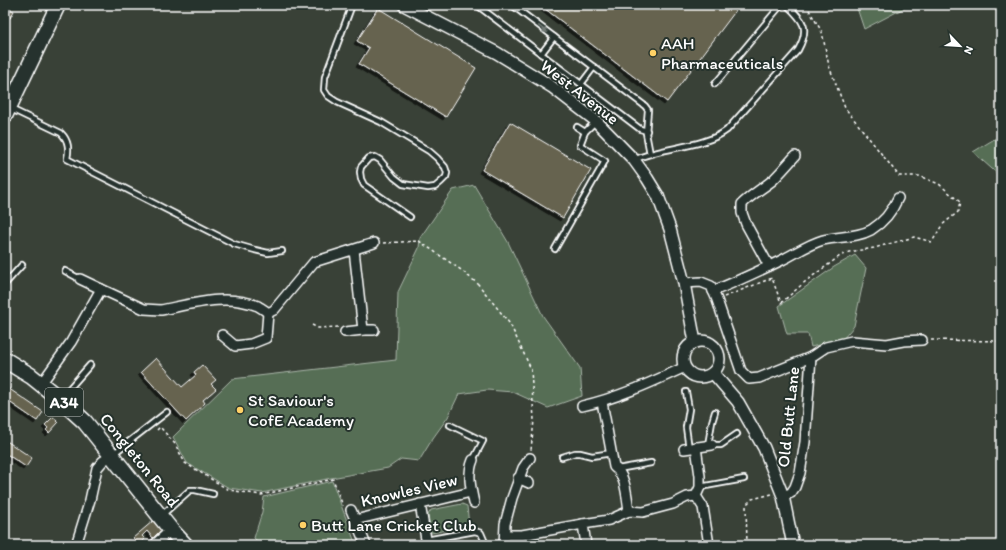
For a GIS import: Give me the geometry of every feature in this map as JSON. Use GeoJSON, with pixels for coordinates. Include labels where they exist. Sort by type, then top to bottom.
{"type":"FeatureCollection","features":[{"type":"Feature","properties":{"kind":"highway","name":"Congleton Road"},"geometry":{"type":"LineString","coordinates":[[5,360],[31,376],[60,399],[85,422],[171,530],[185,545]]}},
{"type":"Feature","properties":{"kind":"main road"},"geometry":{"type":"LineString","coordinates":[[7,112],[58,5]]}},
{"type":"Feature","properties":{"kind":"street","name":"West Avenue"},"geometry":{"type":"LineString","coordinates":[[404,5],[497,53],[552,87],[596,121],[634,160],[658,196],[670,229],[684,282],[695,342]]}},
{"type":"Feature","properties":{"kind":"street"},"geometry":{"type":"LineString","coordinates":[[769,266],[746,224],[742,213],[742,204],[772,180],[795,156]]}},
{"type":"Feature","properties":{"kind":"street"},"geometry":{"type":"LineString","coordinates":[[684,282],[701,282],[710,286],[715,296],[740,280],[809,246],[824,240],[860,234],[871,230],[885,219],[892,211],[898,198]]}},
{"type":"Feature","properties":{"kind":"street"},"geometry":{"type":"LineString","coordinates":[[268,313],[274,310],[314,262],[374,243]]}},
{"type":"Feature","properties":{"kind":"street"},"geometry":{"type":"LineString","coordinates":[[354,250],[363,330]]}},
{"type":"Feature","properties":{"kind":"street"},"geometry":{"type":"LineString","coordinates":[[80,279],[144,309],[161,310],[214,300],[239,300],[258,306],[268,313]]}},
{"type":"Feature","properties":{"kind":"street"},"geometry":{"type":"LineString","coordinates":[[41,384],[70,342],[101,289]]}},
{"type":"Feature","properties":{"kind":"street","name":"Old Butt Lane"},"geometry":{"type":"LineString","coordinates":[[715,296],[741,371],[749,378],[759,378],[811,357],[826,347],[852,340],[887,344],[922,340]]}},
{"type":"Feature","properties":{"kind":"street"},"geometry":{"type":"LineString","coordinates":[[222,335],[236,346],[251,344],[266,338],[268,313]]}},
{"type":"Feature","properties":{"kind":"street"},"geometry":{"type":"LineString","coordinates":[[345,332],[374,330]]}},
{"type":"Feature","properties":{"kind":"street"},"geometry":{"type":"LineString","coordinates":[[702,341],[710,344],[716,350],[719,358],[717,366],[713,372],[708,375],[700,377],[691,373],[685,367],[684,355],[688,347],[695,342],[702,341]]}},
{"type":"Feature","properties":{"kind":"street","name":"Old Butt Lane"},"geometry":{"type":"LineString","coordinates":[[782,494],[791,493],[800,474],[805,442],[811,357]]}},
{"type":"Feature","properties":{"kind":"street"},"geometry":{"type":"LineString","coordinates":[[582,406],[602,402],[685,367]]}},
{"type":"Feature","properties":{"kind":"street"},"geometry":{"type":"LineString","coordinates":[[713,372],[738,402],[764,448],[782,494],[793,545]]}},
{"type":"Feature","properties":{"kind":"street"},"geometry":{"type":"LineString","coordinates":[[602,402],[614,467],[618,469],[624,483],[629,512]]}},
{"type":"Feature","properties":{"kind":"street"},"geometry":{"type":"LineString","coordinates":[[709,545],[703,507],[698,491],[700,476],[690,448],[710,445]]}},
{"type":"Feature","properties":{"kind":"street"},"geometry":{"type":"LineString","coordinates":[[76,545],[90,500],[97,468],[103,461],[111,456]]}},
{"type":"Feature","properties":{"kind":"street"},"geometry":{"type":"LineString","coordinates":[[504,545],[505,524],[512,498],[518,478],[530,458]]}},
{"type":"Feature","properties":{"kind":"street","name":"Knowles View"},"geometry":{"type":"LineString","coordinates":[[474,460],[471,466],[470,476],[471,492],[474,504]]}},
{"type":"Feature","properties":{"kind":"street"},"geometry":{"type":"LineString","coordinates":[[518,478],[529,483]]}},
{"type":"Feature","properties":{"kind":"street"},"geometry":{"type":"LineString","coordinates":[[505,534],[522,535],[609,520],[629,512],[643,512],[673,504],[698,491]]}},
{"type":"Feature","properties":{"kind":"street","name":"Knowles View"},"geometry":{"type":"LineString","coordinates":[[355,520],[471,492]]}},
{"type":"Feature","properties":{"kind":"street"},"geometry":{"type":"LineString","coordinates":[[420,504],[426,542]]}},
{"type":"Feature","properties":{"kind":"street","name":"Knowles View"},"geometry":{"type":"LineString","coordinates":[[351,510],[366,545]]}},
{"type":"Feature","properties":{"kind":"street"},"geometry":{"type":"LineString","coordinates":[[582,524],[586,545]]}},
{"type":"Feature","properties":{"kind":"street"},"geometry":{"type":"LineString","coordinates":[[154,545],[171,530]]}},
{"type":"Feature","properties":{"kind":"lane"},"geometry":{"type":"LineString","coordinates":[[352,5],[325,77],[324,90],[328,96],[337,102],[381,122],[429,151],[445,167],[447,173],[446,177],[435,187],[428,188],[403,184],[394,177],[380,160],[375,157],[369,158],[361,167],[360,179],[364,185],[410,217]]}},
{"type":"Feature","properties":{"kind":"lane"},"geometry":{"type":"LineString","coordinates":[[477,5],[640,130],[646,131]]}},
{"type":"Feature","properties":{"kind":"lane"},"geometry":{"type":"LineString","coordinates":[[512,5],[645,106],[648,110],[646,131],[650,154]]}},
{"type":"Feature","properties":{"kind":"lane"},"geometry":{"type":"LineString","coordinates":[[715,84],[781,5]]}},
{"type":"Feature","properties":{"kind":"lane"},"geometry":{"type":"LineString","coordinates":[[634,160],[643,155],[701,142],[715,137],[727,130],[798,50],[802,43],[805,29],[802,21],[787,5]]}},
{"type":"Feature","properties":{"kind":"lane"},"geometry":{"type":"LineString","coordinates":[[541,54],[554,37]]}},
{"type":"Feature","properties":{"kind":"lane"},"geometry":{"type":"LineString","coordinates":[[581,84],[594,67]]}},
{"type":"Feature","properties":{"kind":"lane"},"geometry":{"type":"LineString","coordinates":[[7,112],[62,133],[68,144],[67,159],[234,244],[268,253],[282,251]]}},
{"type":"Feature","properties":{"kind":"lane"},"geometry":{"type":"LineString","coordinates":[[555,249],[606,161],[580,145],[585,132],[596,121]]}},
{"type":"Feature","properties":{"kind":"lane"},"geometry":{"type":"LineString","coordinates":[[577,127],[585,132]]}},
{"type":"Feature","properties":{"kind":"lane"},"geometry":{"type":"LineString","coordinates":[[5,284],[22,265]]}},
{"type":"Feature","properties":{"kind":"lane"},"geometry":{"type":"LineString","coordinates":[[65,271],[80,279]]}},
{"type":"Feature","properties":{"kind":"lane"},"geometry":{"type":"LineString","coordinates":[[60,399],[90,365]]}},
{"type":"Feature","properties":{"kind":"lane"},"geometry":{"type":"LineString","coordinates":[[686,392],[689,409],[686,427],[690,448]]}},
{"type":"Feature","properties":{"kind":"lane"},"geometry":{"type":"LineString","coordinates":[[111,456],[167,412]]}},
{"type":"Feature","properties":{"kind":"lane"},"geometry":{"type":"LineString","coordinates":[[715,412],[712,422],[710,445],[721,445],[737,434]]}},
{"type":"Feature","properties":{"kind":"lane","name":"Knowles View"},"geometry":{"type":"LineString","coordinates":[[450,425],[483,441],[474,460]]}},
{"type":"Feature","properties":{"kind":"lane"},"geometry":{"type":"LineString","coordinates":[[562,457],[575,453],[592,456],[612,453]]}},
{"type":"Feature","properties":{"kind":"lane"},"geometry":{"type":"LineString","coordinates":[[618,469],[651,463]]}},
{"type":"Feature","properties":{"kind":"lane"},"geometry":{"type":"LineString","coordinates":[[698,491],[744,479]]}},
{"type":"Feature","properties":{"kind":"lane"},"geometry":{"type":"LineString","coordinates":[[160,516],[190,490],[213,494]]}},
{"type":"Feature","properties":{"kind":"lane"},"geometry":{"type":"LineString","coordinates":[[426,542],[475,531],[481,533],[485,545]]}},
{"type":"Feature","properties":{"kind":"path"},"geometry":{"type":"LineString","coordinates":[[715,296],[772,278],[781,303],[806,280],[840,256],[849,252],[874,248],[914,237],[932,242],[942,225],[958,212],[960,202],[939,184],[919,176],[899,176],[845,108],[829,66],[822,32],[806,5]]}},
{"type":"Feature","properties":{"kind":"path"},"geometry":{"type":"LineString","coordinates":[[374,243],[419,241],[461,270],[478,284],[510,324],[531,369],[534,420],[530,458]]}},
{"type":"Feature","properties":{"kind":"path"},"geometry":{"type":"LineString","coordinates":[[312,325],[318,328],[341,327],[345,332]]}},
{"type":"Feature","properties":{"kind":"path"},"geometry":{"type":"LineString","coordinates":[[922,340],[1001,341]]}},
{"type":"Feature","properties":{"kind":"path"},"geometry":{"type":"LineString","coordinates":[[157,430],[160,427],[174,444],[185,463],[229,490],[261,495],[332,479],[343,506]]}},
{"type":"Feature","properties":{"kind":"path"},"geometry":{"type":"LineString","coordinates":[[747,545],[746,505],[752,499],[782,494]]}},
{"type":"Feature","properties":{"kind":"green space"},"geometry":{"type":"Polygon","coordinates":[[[856,5],[910,5],[864,29],[856,5]]]}},
{"type":"Feature","properties":{"kind":"green space"},"geometry":{"type":"Polygon","coordinates":[[[1001,135],[1001,177],[973,152],[1001,135]]]}},
{"type":"Feature","properties":{"kind":"green space"},"geometry":{"type":"Polygon","coordinates":[[[474,185],[508,242],[543,316],[580,368],[582,396],[548,408],[513,392],[487,390],[459,394],[448,417],[419,461],[401,459],[388,468],[331,478],[262,493],[229,488],[187,463],[173,437],[232,379],[396,360],[398,292],[419,248],[420,238],[453,190],[474,185]]]}},
{"type":"Feature","properties":{"kind":"green space"},"geometry":{"type":"Polygon","coordinates":[[[855,255],[866,268],[854,326],[843,339],[811,347],[808,334],[787,334],[779,306],[834,267],[855,255]]]}},
{"type":"Feature","properties":{"kind":"green space","name":"Butt Lane Cricket Club"},"geometry":{"type":"Polygon","coordinates":[[[332,481],[356,545],[261,545],[254,538],[262,512],[264,497],[332,481]]]}},
{"type":"Feature","properties":{"kind":"green space"},"geometry":{"type":"Polygon","coordinates":[[[462,504],[467,506],[469,526],[431,533],[428,515],[431,510],[462,504]]]}},
{"type":"Feature","properties":{"kind":"building","name":"AAH Pharmaceuticals"},"geometry":{"type":"Polygon","coordinates":[[[540,5],[740,5],[667,102],[540,5]]]}},
{"type":"Feature","properties":{"kind":"building"},"geometry":{"type":"Polygon","coordinates":[[[5,7],[14,11],[10,18],[5,15],[5,7]]]}},
{"type":"Feature","properties":{"kind":"building"},"geometry":{"type":"Polygon","coordinates":[[[378,8],[476,68],[446,117],[359,64],[369,48],[357,41],[378,8]]]}},
{"type":"Feature","properties":{"kind":"building"},"geometry":{"type":"Polygon","coordinates":[[[510,122],[591,170],[563,218],[482,170],[510,122]]]}},
{"type":"Feature","properties":{"kind":"building"},"geometry":{"type":"Polygon","coordinates":[[[156,358],[182,387],[196,375],[194,372],[202,365],[216,380],[211,384],[216,389],[203,400],[205,403],[186,421],[141,372],[156,358]]]}},
{"type":"Feature","properties":{"kind":"building"},"geometry":{"type":"Polygon","coordinates":[[[5,386],[43,412],[37,421],[5,399],[5,386]]]}},
{"type":"Feature","properties":{"kind":"building"},"geometry":{"type":"Polygon","coordinates":[[[53,417],[58,423],[49,433],[46,430],[48,428],[45,425],[53,417]]]}},
{"type":"Feature","properties":{"kind":"building"},"geometry":{"type":"Polygon","coordinates":[[[5,440],[32,458],[26,467],[5,453],[5,440]]]}},
{"type":"Feature","properties":{"kind":"building"},"geometry":{"type":"Polygon","coordinates":[[[153,521],[161,530],[153,538],[147,531],[142,536],[145,539],[139,544],[133,538],[153,521]]]}},
{"type":"Feature","properties":{"kind":"building"},"geometry":{"type":"Polygon","coordinates":[[[168,540],[171,544],[170,545],[162,545],[168,540]]]}},
{"type":"Feature","properties":{"kind":"place","name":"AAH Pharmaceuticals"},"geometry":{"type":"Point","coordinates":[653,53]}},
{"type":"Feature","properties":{"kind":"place","name":"St Saviour's CofE Academy"},"geometry":{"type":"Point","coordinates":[240,410]}},
{"type":"Feature","properties":{"kind":"place","name":"Butt Lane Cricket Club"},"geometry":{"type":"Point","coordinates":[303,525]}}]}
